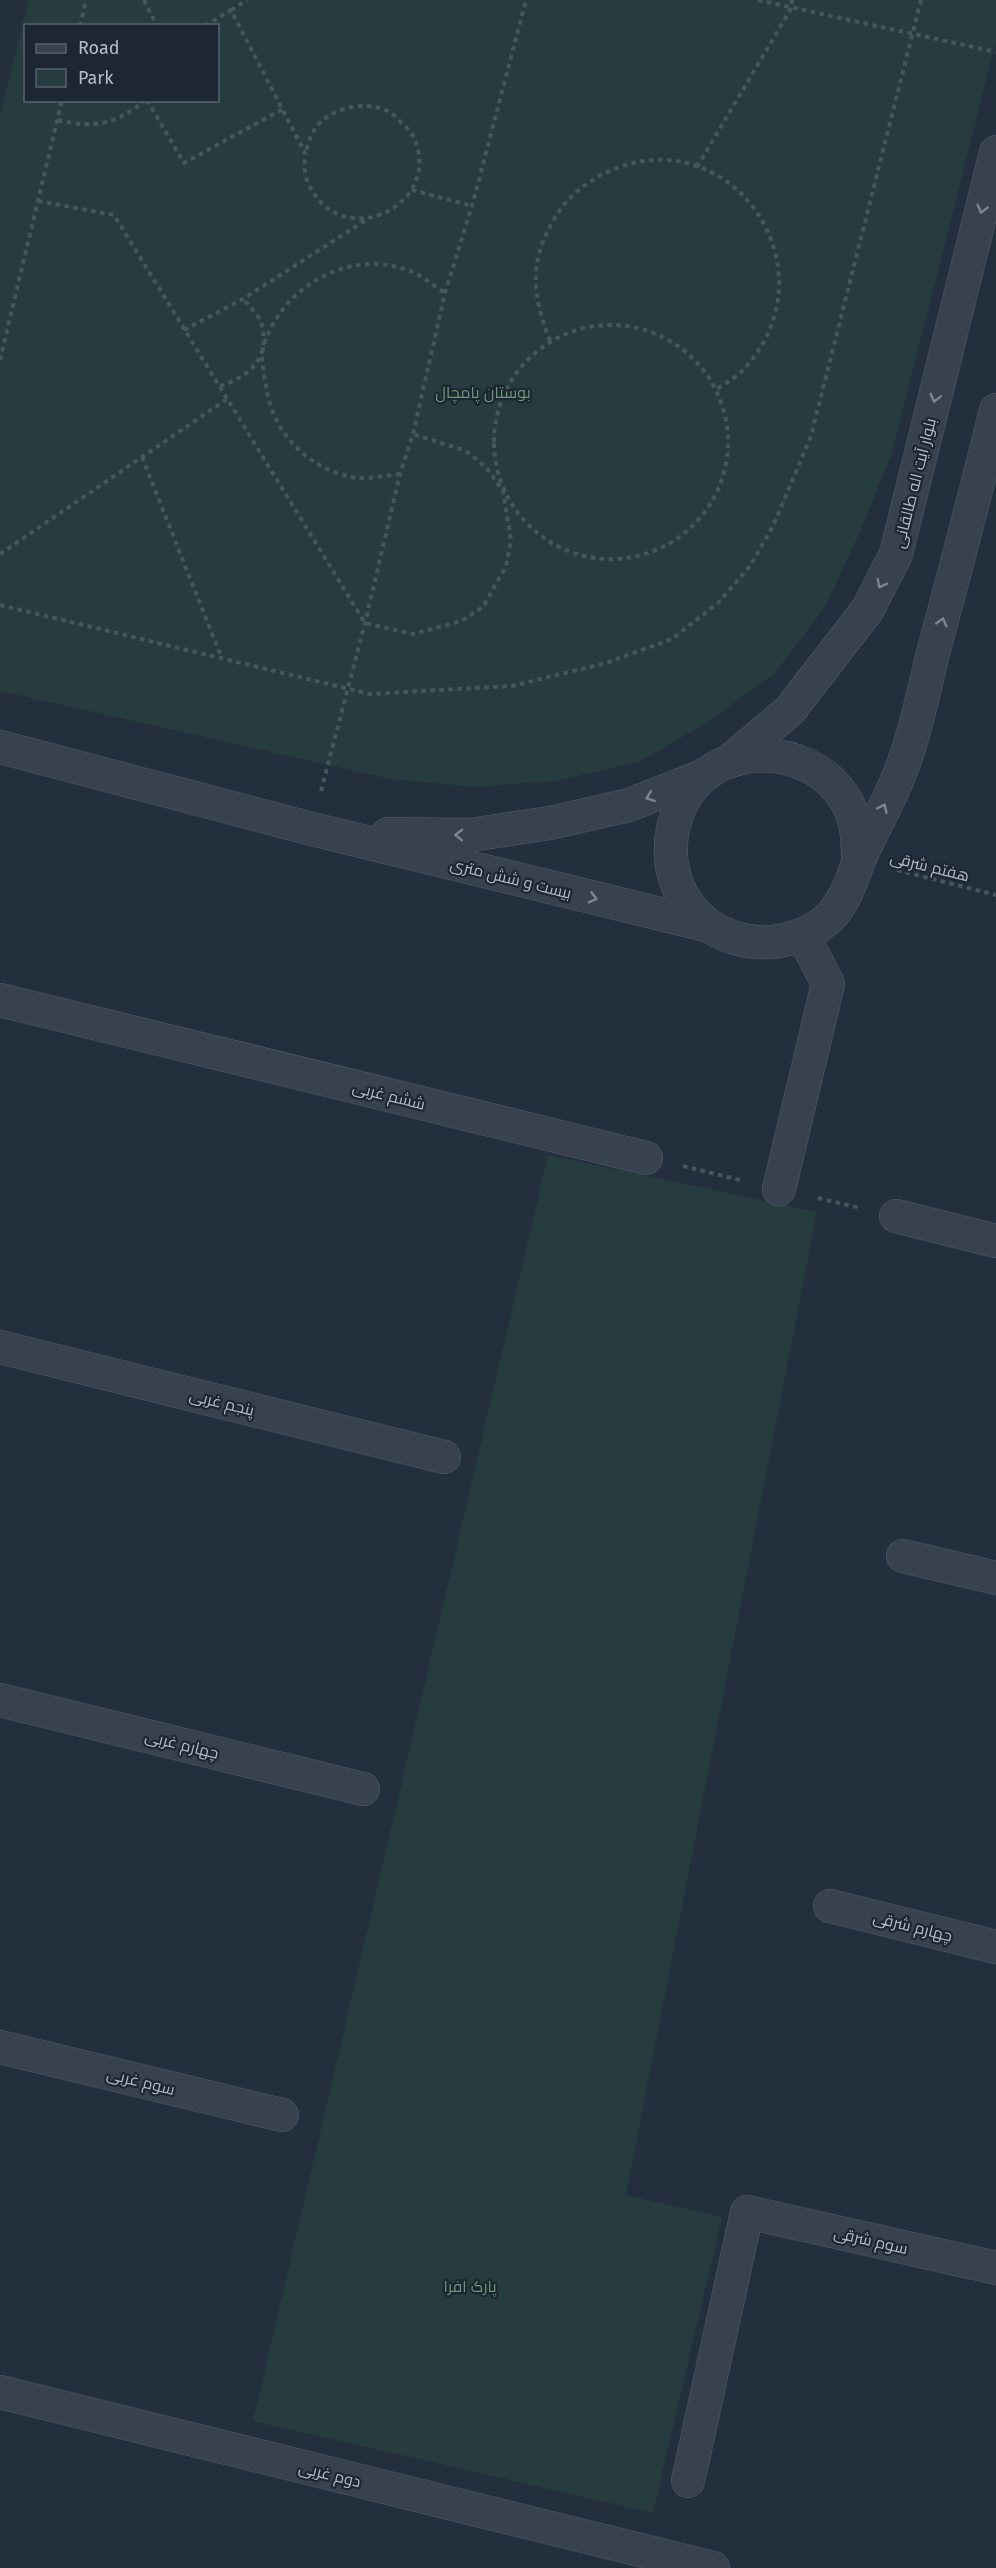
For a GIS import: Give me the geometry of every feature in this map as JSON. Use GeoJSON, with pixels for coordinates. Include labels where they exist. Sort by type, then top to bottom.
{"type":"FeatureCollection","features":[{"type":"Feature","properties":{"kind":"street","name":"بلوار آیت اله طالقانی"},"geometry":{"type":"LineString","coordinates":[[717,768],[789,710],[868,609],[896,554],[996,152]]}},
{"type":"Feature","properties":{"kind":"street"},"geometry":{"type":"LineString","coordinates":[[858,861],[857,828],[844,798],[823,775],[795,759],[762,754],[717,768],[685,797],[673,823],[669,852],[675,880],[688,906],[710,926],[739,940],[771,943],[803,935],[830,917],[849,891],[858,861],[904,762],[996,410]]}},
{"type":"Feature","properties":{"kind":"street","name":"بیست و شش متری"},"geometry":{"type":"LineString","coordinates":[[0,747],[312,829],[710,926]]}},
{"type":"Feature","properties":{"kind":"street","name":"بیست و شش متری"},"geometry":{"type":"LineString","coordinates":[[312,829],[470,836],[550,823],[629,805],[717,768]]}},
{"type":"Feature","properties":{"kind":"street"},"geometry":{"type":"LineString","coordinates":[[779,1189],[828,984],[803,935]]}},
{"type":"Feature","properties":{"kind":"street","name":"ششم غربی"},"geometry":{"type":"LineString","coordinates":[[0,1000],[646,1158]]}},
{"type":"Feature","properties":{"kind":"street"},"geometry":{"type":"LineString","coordinates":[[896,1216],[996,1241]]}},
{"type":"Feature","properties":{"kind":"street","name":"پنجم غربی"},"geometry":{"type":"LineString","coordinates":[[0,1347],[444,1457]]}},
{"type":"Feature","properties":{"kind":"street"},"geometry":{"type":"LineString","coordinates":[[903,1557],[996,1578]]}},
{"type":"Feature","properties":{"kind":"street","name":"چهارم غربی"},"geometry":{"type":"LineString","coordinates":[[0,1700],[363,1789]]}},
{"type":"Feature","properties":{"kind":"street","name":"چهارم شرقی"},"geometry":{"type":"LineString","coordinates":[[830,1906],[996,1947]]}},
{"type":"Feature","properties":{"kind":"street","name":"سوم غربی"},"geometry":{"type":"LineString","coordinates":[[0,2047],[282,2115]]}},
{"type":"Feature","properties":{"kind":"street","name":"سوم شرقی"},"geometry":{"type":"LineString","coordinates":[[687,2481],[747,2212],[996,2268]]}},
{"type":"Feature","properties":{"kind":"street","name":"دوم غربی"},"geometry":{"type":"LineString","coordinates":[[0,2392],[659,2562],[713,2568]]}},
{"type":"Feature","properties":{"kind":"path"},"geometry":{"type":"LineString","coordinates":[[80,24],[86,0]]}},
{"type":"Feature","properties":{"kind":"path"},"geometry":{"type":"LineString","coordinates":[[144,0],[156,24]]}},
{"type":"Feature","properties":{"kind":"path"},"geometry":{"type":"LineString","coordinates":[[208,24],[247,0]]}},
{"type":"Feature","properties":{"kind":"path"},"geometry":{"type":"LineString","coordinates":[[312,829],[365,623],[400,474],[413,434],[445,293],[472,206],[526,0]]}},
{"type":"Feature","properties":{"kind":"path"},"geometry":{"type":"LineString","coordinates":[[758,0],[996,52]]}},
{"type":"Feature","properties":{"kind":"path"},"geometry":{"type":"LineString","coordinates":[[697,167],[792,7],[792,0]]}},
{"type":"Feature","properties":{"kind":"path"},"geometry":{"type":"LineString","coordinates":[[0,605],[370,694],[512,686],[606,663],[672,639],[718,603],[750,566],[773,526],[812,436],[921,0]]}},
{"type":"Feature","properties":{"kind":"path"},"geometry":{"type":"LineString","coordinates":[[231,10],[305,153],[306,178],[319,201],[340,215],[366,220]]}},
{"type":"Feature","properties":{"kind":"path"},"geometry":{"type":"LineString","coordinates":[[0,360],[62,102]]}},
{"type":"Feature","properties":{"kind":"path"},"geometry":{"type":"LineString","coordinates":[[58,120],[76,125],[95,125],[115,121],[132,112],[144,102]]}},
{"type":"Feature","properties":{"kind":"path"},"geometry":{"type":"LineString","coordinates":[[147,102],[184,164],[283,109]]}},
{"type":"Feature","properties":{"kind":"path"},"geometry":{"type":"LineString","coordinates":[[184,330],[243,299],[366,220],[393,211],[412,190],[419,163],[413,136],[394,114],[367,105],[339,109],[317,127],[305,153]]}},
{"type":"Feature","properties":{"kind":"path"},"geometry":{"type":"LineString","coordinates":[[550,341],[538,308],[536,272],[544,236],[564,204],[591,180],[624,165],[661,160],[697,167],[729,183],[754,207],[772,237],[780,272],[778,307],[766,340],[745,369],[717,389]]}},
{"type":"Feature","properties":{"kind":"path"},"geometry":{"type":"LineString","coordinates":[[412,190],[472,206]]}},
{"type":"Feature","properties":{"kind":"path"},"geometry":{"type":"LineString","coordinates":[[38,201],[114,215],[365,623],[413,634],[461,621],[483,607],[506,566],[511,540],[503,491],[493,450],[498,407],[518,369],[550,341],[586,327],[625,325],[662,336],[694,358],[717,389],[728,425],[728,462],[716,498],[710,506],[693,527],[662,549],[626,559],[588,559],[553,545],[524,522],[503,491],[486,467],[466,452],[413,434]]}},
{"type":"Feature","properties":{"kind":"path"},"geometry":{"type":"LineString","coordinates":[[220,386],[240,380],[255,366],[272,326],[296,293],[312,281],[331,272],[370,264],[411,271],[445,293]]}},
{"type":"Feature","properties":{"kind":"path"},"geometry":{"type":"LineString","coordinates":[[243,299],[260,320],[268,405],[275,421],[288,440],[320,466],[359,478],[400,474]]}},
{"type":"Feature","properties":{"kind":"path"},"geometry":{"type":"LineString","coordinates":[[0,554],[227,399]]}},
{"type":"Feature","properties":{"kind":"path"},"geometry":{"type":"LineString","coordinates":[[142,457],[222,659]]}},
{"type":"Feature","properties":{"kind":"path","name":"هفتم شرقی"},"geometry":{"type":"LineString","coordinates":[[858,861],[996,895]]}},
{"type":"Feature","properties":{"kind":"path"},"geometry":{"type":"LineString","coordinates":[[646,1158],[896,1216]]}},
{"type":"Feature","properties":{"kind":"green space","name":"بوستان پامچال"},"geometry":{"type":"Polygon","coordinates":[[[29,0],[996,0],[996,42],[891,456],[858,536],[825,607],[775,673],[711,720],[641,761],[557,781],[472,787],[391,779],[0,691],[0,116],[29,0]]]}},
{"type":"Feature","properties":{"kind":"green space","name":"پارک افرا"},"geometry":{"type":"Polygon","coordinates":[[[548,1155],[817,1212],[626,2195],[722,2217],[653,2513],[253,2421],[548,1155]]]}}]}
